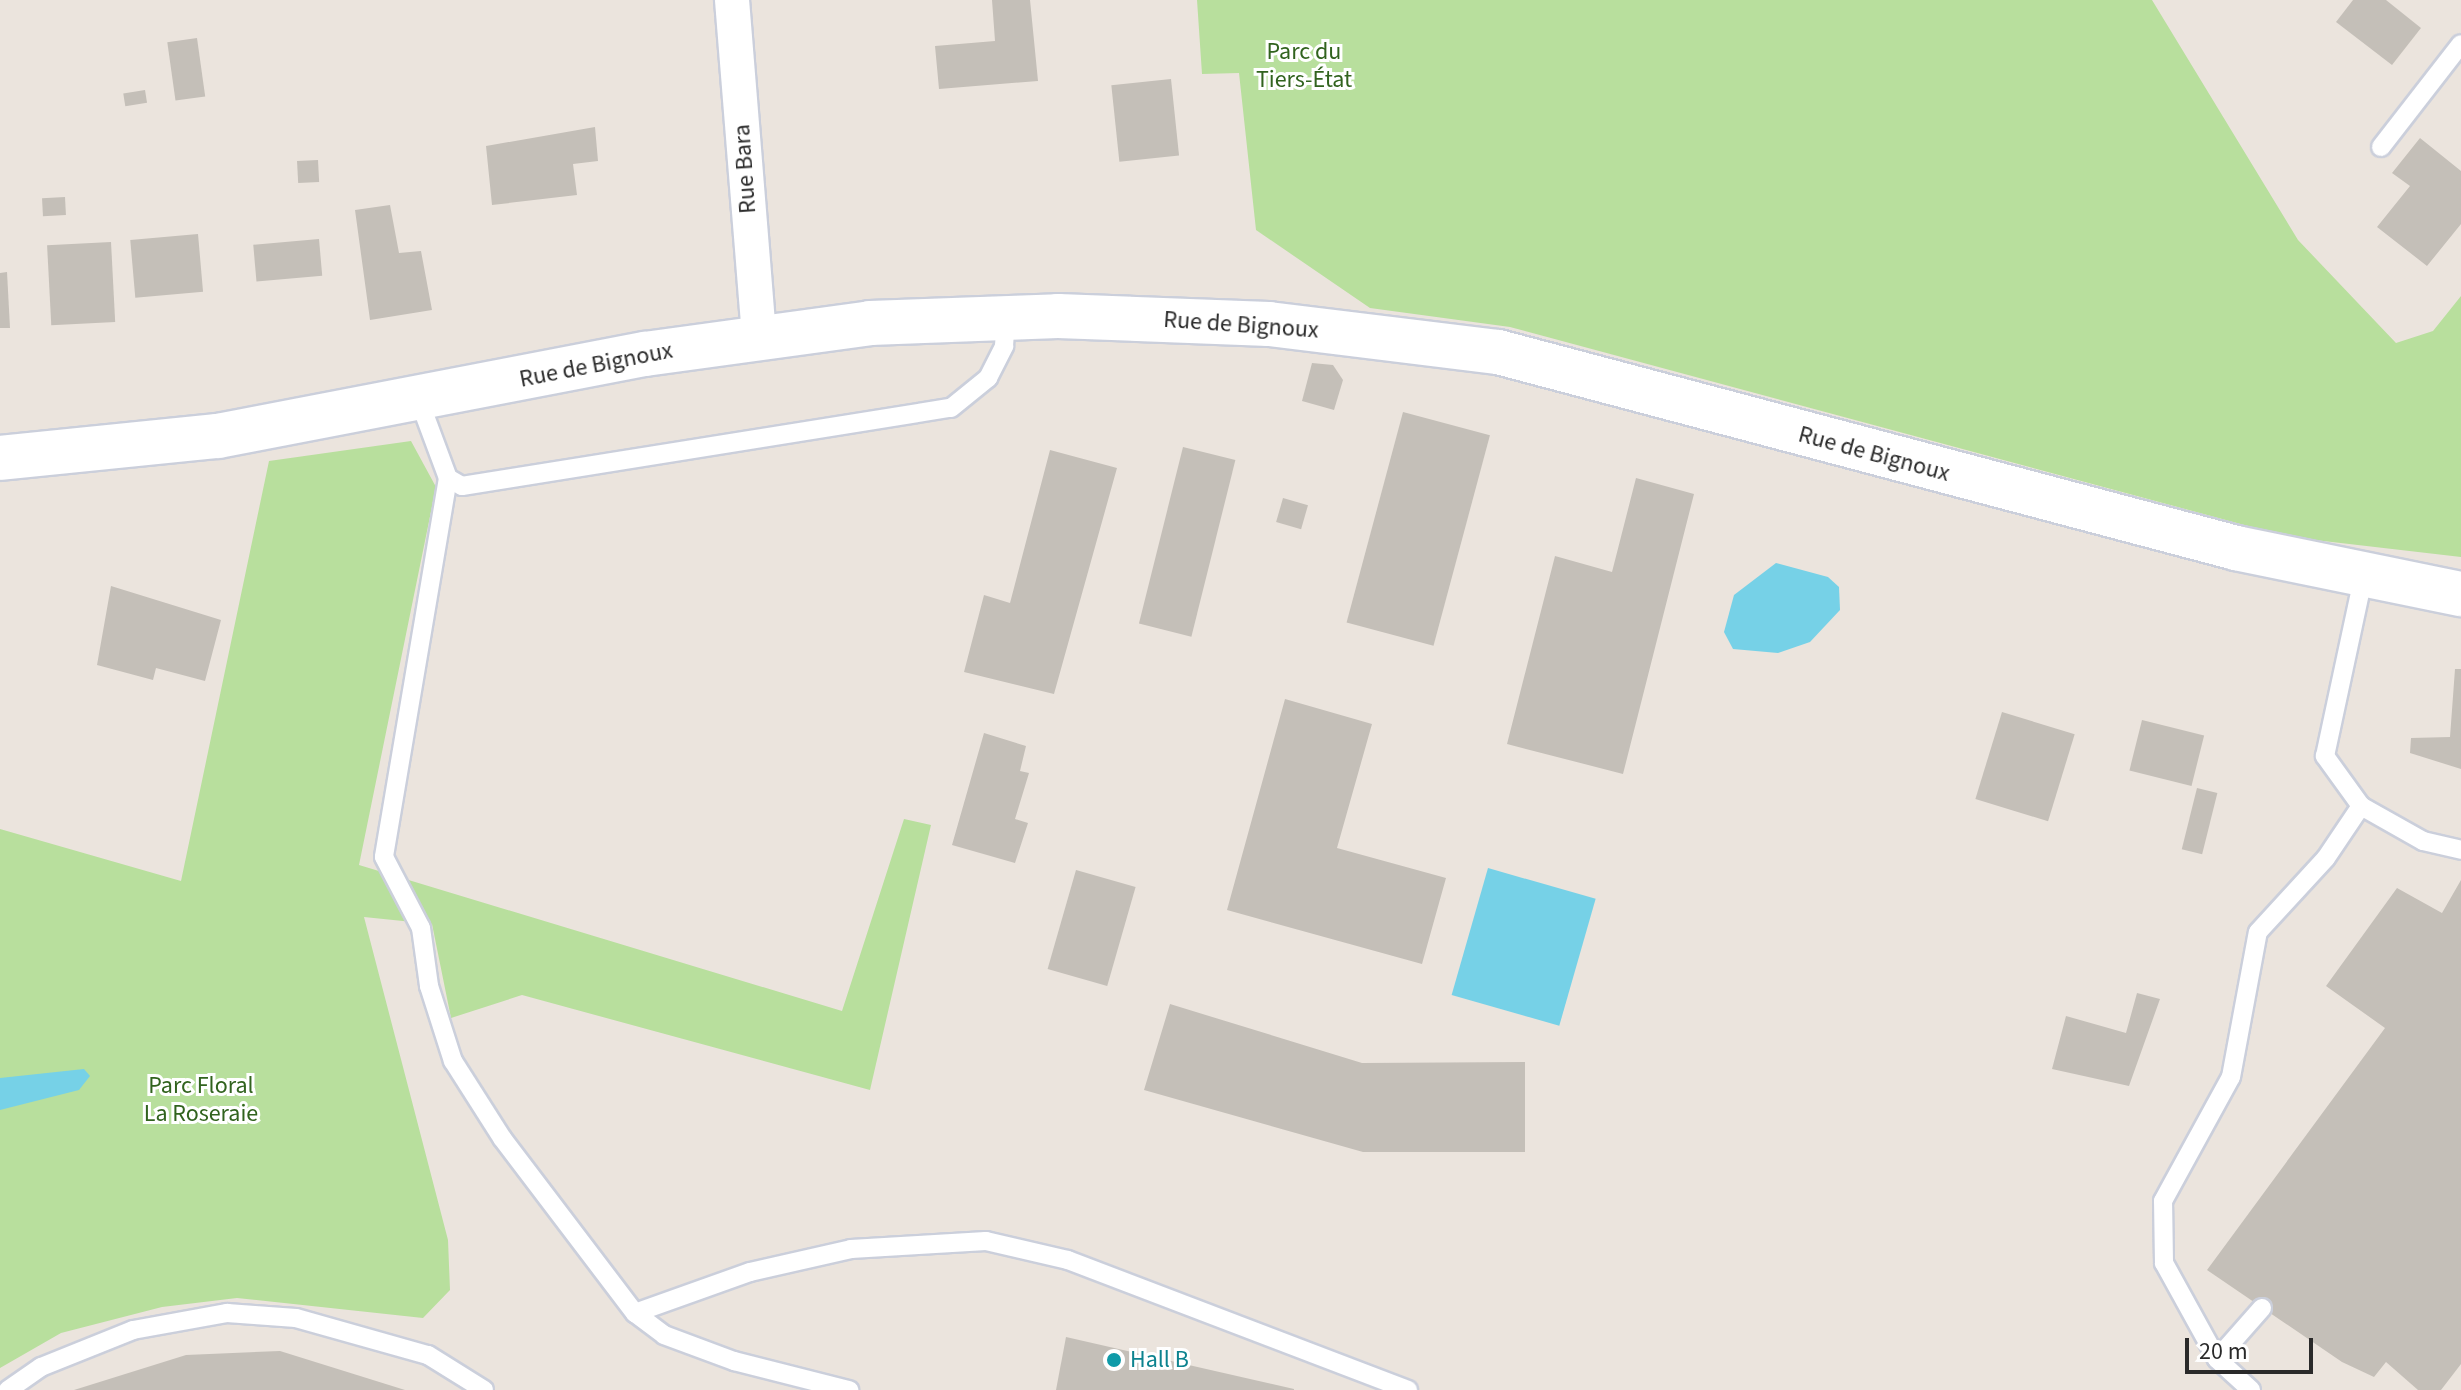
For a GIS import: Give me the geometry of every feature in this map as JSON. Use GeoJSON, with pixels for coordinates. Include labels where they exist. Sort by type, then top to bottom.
{"type":"FeatureCollection","features":[{"type":"Feature","properties":{"kind":"street","name":"Rue Bara"},"geometry":{"type":"LineString","coordinates":[[732,0],[759,337]]}},
{"type":"Feature","properties":{"kind":"street","name":"Rue de Bignoux"},"geometry":{"type":"LineString","coordinates":[[0,458],[218,436],[759,337],[1006,317],[1269,324],[1498,352],[2363,578],[2461,594]]}},
{"type":"Feature","properties":{"kind":"lane"},"geometry":{"type":"LineString","coordinates":[[2381,147],[2461,44]]}},
{"type":"Feature","properties":{"kind":"lane"},"geometry":{"type":"LineString","coordinates":[[448,478],[462,486],[951,408],[988,378],[1004,346],[1006,317]]}},
{"type":"Feature","properties":{"kind":"lane"},"geometry":{"type":"LineString","coordinates":[[419,400],[448,478],[384,857],[421,928],[429,986],[453,1061],[635,1313],[664,1335],[734,1361],[849,1390]]}},
{"type":"Feature","properties":{"kind":"lane"},"geometry":{"type":"LineString","coordinates":[[2363,578],[2325,756],[2361,806],[2423,841],[2461,850]]}},
{"type":"Feature","properties":{"kind":"lane"},"geometry":{"type":"LineString","coordinates":[[2251,1390],[2217,1359],[2164,1263],[2163,1201],[2231,1077],[2258,932],[2326,858],[2361,806]]}},
{"type":"Feature","properties":{"kind":"lane"},"geometry":{"type":"LineString","coordinates":[[635,1313],[750,1272],[851,1249],[986,1241],[1068,1260],[1408,1390]]}},
{"type":"Feature","properties":{"kind":"lane"},"geometry":{"type":"LineString","coordinates":[[2217,1359],[2262,1308]]}},
{"type":"Feature","properties":{"kind":"lane"},"geometry":{"type":"LineString","coordinates":[[8,1390],[41,1367],[133,1330],[227,1313],[296,1318],[428,1355],[484,1390]]}},
{"type":"Feature","properties":{"kind":"green space","name":"Parc du Tiers-État"},"geometry":{"type":"Polygon","coordinates":[[[1197,0],[2152,0],[2298,240],[2396,343],[2433,331],[2461,296],[2461,557],[2289,537],[1510,327],[1370,308],[1256,230],[1239,73],[1202,74],[1197,0]]]}},
{"type":"Feature","properties":{"kind":"green space","name":"Parc Floral La Roseraie"},"geometry":{"type":"Polygon","coordinates":[[[411,441],[436,487],[359,865],[842,1011],[904,819],[931,825],[870,1090],[522,995],[451,1018],[432,924],[364,917],[448,1240],[450,1290],[423,1318],[237,1298],[162,1307],[61,1333],[0,1368],[0,829],[181,881],[269,461],[411,441]]]}},
{"type":"Feature","properties":{"kind":"water"},"geometry":{"type":"Polygon","coordinates":[[[1776,563],[1828,577],[1839,587],[1840,610],[1810,642],[1778,653],[1733,649],[1724,632],[1734,595],[1776,563]]]}},
{"type":"Feature","properties":{"kind":"water"},"geometry":{"type":"Polygon","coordinates":[[[1488,868],[1596,899],[1559,1026],[1452,995],[1488,868]]]}},
{"type":"Feature","properties":{"kind":"water"},"geometry":{"type":"Polygon","coordinates":[[[84,1069],[90,1076],[79,1090],[0,1110],[0,1078],[84,1069]]]}},
{"type":"Feature","properties":{"kind":"building"},"geometry":{"type":"Polygon","coordinates":[[[992,0],[1030,0],[1038,81],[939,89],[935,46],[995,41],[992,0]]]}},
{"type":"Feature","properties":{"kind":"building"},"geometry":{"type":"Polygon","coordinates":[[[2353,0],[2386,0],[2421,28],[2392,65],[2336,22],[2353,0]]]}},
{"type":"Feature","properties":{"kind":"building"},"geometry":{"type":"Polygon","coordinates":[[[197,38],[205,96],[176,101],[167,42],[197,38]]]}},
{"type":"Feature","properties":{"kind":"building"},"geometry":{"type":"Polygon","coordinates":[[[1171,79],[1179,156],[1119,162],[1111,85],[1171,79]]]}},
{"type":"Feature","properties":{"kind":"building"},"geometry":{"type":"Polygon","coordinates":[[[145,90],[147,103],[125,106],[123,93],[145,90]]]}},
{"type":"Feature","properties":{"kind":"building"},"geometry":{"type":"Polygon","coordinates":[[[595,127],[598,161],[573,164],[577,195],[492,205],[486,146],[595,127]]]}},
{"type":"Feature","properties":{"kind":"building"},"geometry":{"type":"Polygon","coordinates":[[[2420,138],[2461,171],[2461,224],[2427,266],[2377,227],[2410,186],[2392,173],[2420,138]]]}},
{"type":"Feature","properties":{"kind":"building"},"geometry":{"type":"Polygon","coordinates":[[[318,160],[319,182],[298,183],[297,161],[318,160]]]}},
{"type":"Feature","properties":{"kind":"building"},"geometry":{"type":"Polygon","coordinates":[[[65,197],[66,215],[43,216],[42,198],[65,197]]]}},
{"type":"Feature","properties":{"kind":"building"},"geometry":{"type":"Polygon","coordinates":[[[390,205],[399,253],[421,251],[432,310],[370,320],[355,210],[390,205]]]}},
{"type":"Feature","properties":{"kind":"building"},"geometry":{"type":"Polygon","coordinates":[[[198,234],[203,292],[135,298],[130,240],[198,234]]]}},
{"type":"Feature","properties":{"kind":"building"},"geometry":{"type":"Polygon","coordinates":[[[319,239],[322,276],[256,282],[253,245],[319,239]]]}},
{"type":"Feature","properties":{"kind":"building"},"geometry":{"type":"Polygon","coordinates":[[[111,242],[115,322],[51,325],[47,245],[111,242]]]}},
{"type":"Feature","properties":{"kind":"building"},"geometry":{"type":"Polygon","coordinates":[[[7,272],[10,328],[0,328],[0,273],[7,272]]]}},
{"type":"Feature","properties":{"kind":"building"},"geometry":{"type":"Polygon","coordinates":[[[1312,363],[1333,365],[1343,380],[1334,410],[1302,401],[1312,363]]]}},
{"type":"Feature","properties":{"kind":"building"},"geometry":{"type":"Polygon","coordinates":[[[1403,412],[1490,435],[1434,646],[1347,623],[1403,412]]]}},
{"type":"Feature","properties":{"kind":"building"},"geometry":{"type":"Polygon","coordinates":[[[1183,447],[1235,460],[1191,637],[1139,624],[1183,447]]]}},
{"type":"Feature","properties":{"kind":"building"},"geometry":{"type":"Polygon","coordinates":[[[1050,450],[1117,468],[1054,694],[964,672],[984,595],[1010,603],[1050,450]]]}},
{"type":"Feature","properties":{"kind":"building"},"geometry":{"type":"Polygon","coordinates":[[[1636,478],[1694,494],[1623,774],[1507,744],[1555,556],[1612,572],[1636,478]]]}},
{"type":"Feature","properties":{"kind":"building"},"geometry":{"type":"Polygon","coordinates":[[[1283,498],[1308,505],[1301,529],[1276,522],[1283,498]]]}},
{"type":"Feature","properties":{"kind":"building"},"geometry":{"type":"Polygon","coordinates":[[[111,586],[221,620],[205,681],[156,668],[153,680],[97,665],[111,586]]]}},
{"type":"Feature","properties":{"kind":"building"},"geometry":{"type":"Polygon","coordinates":[[[2455,669],[2461,669],[2461,769],[2410,753],[2411,738],[2450,737],[2455,669]]]}},
{"type":"Feature","properties":{"kind":"building"},"geometry":{"type":"Polygon","coordinates":[[[1285,699],[1372,724],[1337,848],[1446,878],[1422,964],[1227,910],[1285,699]]]}},
{"type":"Feature","properties":{"kind":"building"},"geometry":{"type":"Polygon","coordinates":[[[2002,712],[2075,734],[2048,821],[1975,799],[2002,712]]]}},
{"type":"Feature","properties":{"kind":"building"},"geometry":{"type":"Polygon","coordinates":[[[2142,720],[2204,735],[2192,786],[2129,770],[2142,720]]]}},
{"type":"Feature","properties":{"kind":"building"},"geometry":{"type":"Polygon","coordinates":[[[984,733],[1026,746],[1020,771],[1029,773],[1015,819],[1028,823],[1015,863],[952,845],[984,733]]]}},
{"type":"Feature","properties":{"kind":"building"},"geometry":{"type":"Polygon","coordinates":[[[2197,788],[2217,793],[2202,854],[2182,849],[2197,788]]]}},
{"type":"Feature","properties":{"kind":"building"},"geometry":{"type":"Polygon","coordinates":[[[1076,870],[1136,887],[1107,986],[1048,969],[1076,870]]]}},
{"type":"Feature","properties":{"kind":"building"},"geometry":{"type":"Polygon","coordinates":[[[2461,880],[2461,1364],[2441,1390],[2418,1390],[2386,1362],[2374,1377],[2342,1362],[2207,1270],[2385,1028],[2326,986],[2397,888],[2442,913],[2461,880]]]}},
{"type":"Feature","properties":{"kind":"building"},"geometry":{"type":"Polygon","coordinates":[[[2137,993],[2160,999],[2129,1086],[2052,1069],[2066,1016],[2126,1033],[2137,993]]]}},
{"type":"Feature","properties":{"kind":"building"},"geometry":{"type":"Polygon","coordinates":[[[1170,1004],[1362,1063],[1525,1062],[1525,1152],[1363,1152],[1144,1090],[1170,1004]]]}},
{"type":"Feature","properties":{"kind":"building","name":"Hall B"},"geometry":{"type":"Polygon","coordinates":[[[1066,1337],[1294,1389],[1294,1390],[1056,1390],[1066,1337]]]}},
{"type":"Feature","properties":{"kind":"building"},"geometry":{"type":"Polygon","coordinates":[[[280,1351],[405,1390],[74,1390],[186,1355],[280,1351]]]}},
{"type":"Feature","properties":{"kind":"place","name":"Hall B"},"geometry":{"type":"Point","coordinates":[1114,1360]}}]}
